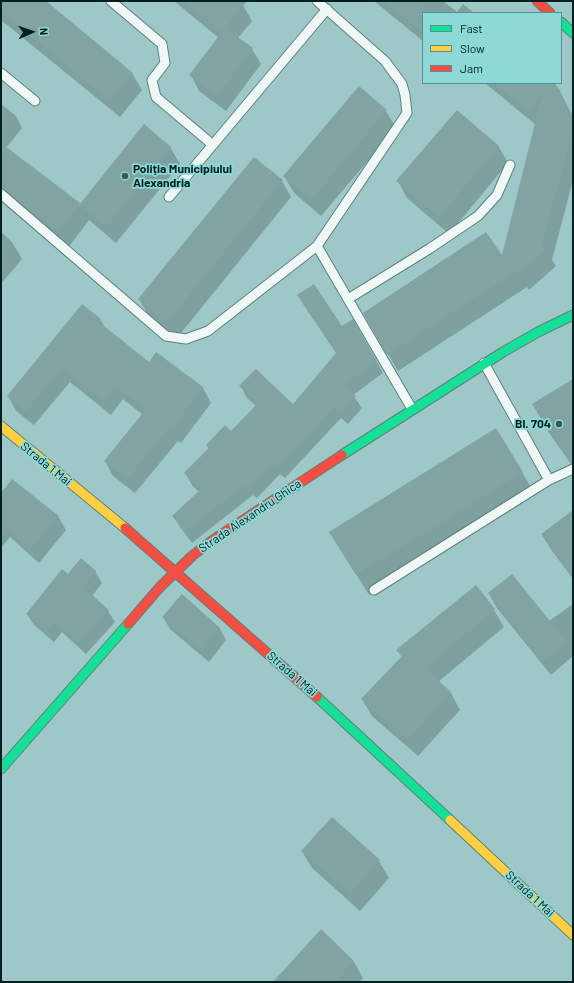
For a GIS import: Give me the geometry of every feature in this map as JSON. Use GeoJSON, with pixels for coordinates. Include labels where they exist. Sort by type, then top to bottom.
{"type":"FeatureCollection","features":[{"type":"Feature","properties":{"kind":"street"},"geometry":{"type":"LineString","coordinates":[[537,1],[549,12]]}},
{"type":"Feature","properties":{"kind":"street"},"geometry":{"type":"LineString","coordinates":[[562,23],[573,33]]}},
{"type":"Feature","properties":{"kind":"street","name":"Strada Alexandru Ghica"},"geometry":{"type":"LineString","coordinates":[[552,324],[573,304]]}},
{"type":"Feature","properties":{"kind":"street","name":"Strada Alexandru Ghica"},"geometry":{"type":"LineString","coordinates":[[1,770],[143,605],[175,571],[192,556],[213,540],[412,409],[552,324],[573,315]]}},
{"type":"Feature","properties":{"kind":"street","name":"Strada 1 Mai"},"geometry":{"type":"LineString","coordinates":[[1,426],[175,571],[332,710],[573,935]]}},
{"type":"Feature","properties":{"kind":"lane"},"geometry":{"type":"LineString","coordinates":[[111,1],[162,44],[165,63],[152,80],[156,97],[213,145]]}},
{"type":"Feature","properties":{"kind":"lane"},"geometry":{"type":"LineString","coordinates":[[1,194],[166,336],[186,339],[208,331],[317,246],[407,113],[402,84],[386,62],[317,1]]}},
{"type":"Feature","properties":{"kind":"lane"},"geometry":{"type":"LineString","coordinates":[[169,197],[327,9]]}},
{"type":"Feature","properties":{"kind":"lane"},"geometry":{"type":"LineString","coordinates":[[1,73],[36,101]]}},
{"type":"Feature","properties":{"kind":"lane"},"geometry":{"type":"LineString","coordinates":[[348,299],[429,249],[478,216],[497,195],[510,165]]}},
{"type":"Feature","properties":{"kind":"lane"},"geometry":{"type":"LineString","coordinates":[[317,246],[412,409]]}},
{"type":"Feature","properties":{"kind":"lane"},"geometry":{"type":"LineString","coordinates":[[484,364],[549,480]]}},
{"type":"Feature","properties":{"kind":"lane"},"geometry":{"type":"LineString","coordinates":[[374,590],[549,480],[573,469]]}},
{"type":"Feature","properties":{"kind":"building"},"geometry":{"type":"Polygon","coordinates":[[[1,1],[46,1],[133,73],[110,101],[1,12],[1,1]]]}},
{"type":"Feature","properties":{"kind":"building"},"geometry":{"type":"Polygon","coordinates":[[[183,1],[247,1],[221,32],[183,1]]]}},
{"type":"Feature","properties":{"kind":"building"},"geometry":{"type":"Polygon","coordinates":[[[384,1],[423,1],[422,32],[384,1]]]}},
{"type":"Feature","properties":{"kind":"building"},"geometry":{"type":"Polygon","coordinates":[[[225,28],[253,48],[217,96],[189,75],[225,28]]]}},
{"type":"Feature","properties":{"kind":"building"},"geometry":{"type":"Polygon","coordinates":[[[495,84],[554,84],[559,89],[573,117],[573,138],[570,138],[542,246],[547,249],[518,274],[516,271],[387,355],[363,313],[486,232],[502,255],[542,95],[529,111],[495,84]]]}},
{"type":"Feature","properties":{"kind":"building"},"geometry":{"type":"Polygon","coordinates":[[[359,86],[387,110],[311,200],[283,176],[359,86]]]}},
{"type":"Feature","properties":{"kind":"building"},"geometry":{"type":"Polygon","coordinates":[[[457,110],[499,146],[439,217],[396,181],[457,110]]]}},
{"type":"Feature","properties":{"kind":"building","name":"Poliția Municipiului Alexandria"},"geometry":{"type":"Polygon","coordinates":[[[144,124],[171,147],[106,227],[79,205],[144,124]]]}},
{"type":"Feature","properties":{"kind":"building"},"geometry":{"type":"Polygon","coordinates":[[[1,143],[80,203],[58,232],[5,189],[1,188],[1,143]]]}},
{"type":"Feature","properties":{"kind":"building"},"geometry":{"type":"Polygon","coordinates":[[[254,157],[283,180],[167,322],[138,299],[254,157]]]}},
{"type":"Feature","properties":{"kind":"building"},"geometry":{"type":"Polygon","coordinates":[[[314,284],[342,326],[353,319],[377,361],[344,385],[356,396],[341,413],[334,407],[278,468],[273,463],[249,487],[246,484],[185,532],[172,516],[200,490],[184,473],[209,448],[206,445],[225,425],[231,431],[258,403],[239,386],[256,369],[293,404],[336,353],[297,295],[314,284]]]}},
{"type":"Feature","properties":{"kind":"building"},"geometry":{"type":"Polygon","coordinates":[[[82,304],[101,319],[99,322],[149,362],[156,352],[203,387],[172,429],[169,427],[127,480],[104,461],[146,409],[115,386],[103,401],[61,368],[26,412],[7,396],[82,304]]]}},
{"type":"Feature","properties":{"kind":"building","name":"Bl. 704"},"geometry":{"type":"Polygon","coordinates":[[[573,379],[573,463],[572,463],[532,404],[573,379]]]}},
{"type":"Feature","properties":{"kind":"building"},"geometry":{"type":"Polygon","coordinates":[[[496,428],[523,472],[356,575],[329,532],[496,428]]]}},
{"type":"Feature","properties":{"kind":"building"},"geometry":{"type":"Polygon","coordinates":[[[12,479],[59,516],[31,549],[1,524],[1,493],[12,479]]]}},
{"type":"Feature","properties":{"kind":"building"},"geometry":{"type":"Polygon","coordinates":[[[573,510],[573,577],[541,534],[573,510]]]}},
{"type":"Feature","properties":{"kind":"building"},"geometry":{"type":"Polygon","coordinates":[[[81,558],[96,571],[83,587],[109,610],[79,643],[55,622],[47,631],[26,614],[62,569],[68,574],[81,558]]]}},
{"type":"Feature","properties":{"kind":"building"},"geometry":{"type":"Polygon","coordinates":[[[512,574],[567,642],[542,662],[488,593],[512,574]]]}},
{"type":"Feature","properties":{"kind":"building"},"geometry":{"type":"Polygon","coordinates":[[[476,585],[495,609],[425,668],[451,692],[408,740],[361,699],[402,656],[396,650],[476,585]]]}},
{"type":"Feature","properties":{"kind":"building"},"geometry":{"type":"Polygon","coordinates":[[[182,594],[220,628],[202,651],[162,617],[182,594]]]}},
{"type":"Feature","properties":{"kind":"building"},"geometry":{"type":"Polygon","coordinates":[[[332,817],[380,860],[350,894],[301,851],[332,817]]]}},
{"type":"Feature","properties":{"kind":"building"},"geometry":{"type":"Polygon","coordinates":[[[321,929],[354,961],[335,982],[273,982],[321,929]]]}},
{"type":"Feature","properties":{"kind":"traffic: fast"},"geometry":{"type":"LineString","coordinates":[[562,23],[573,33]]}},
{"type":"Feature","properties":{"kind":"traffic: fast"},"geometry":{"type":"LineString","coordinates":[[342,455],[503,352],[538,332],[573,315]]}},
{"type":"Feature","properties":{"kind":"traffic: fast"},"geometry":{"type":"LineString","coordinates":[[1,769],[128,624]]}},
{"type":"Feature","properties":{"kind":"traffic: fast"},"geometry":{"type":"LineString","coordinates":[[317,697],[450,820]]}},
{"type":"Feature","properties":{"kind":"traffic: slow"},"geometry":{"type":"LineString","coordinates":[[1,426],[125,528]]}},
{"type":"Feature","properties":{"kind":"traffic: slow"},"geometry":{"type":"LineString","coordinates":[[450,820],[573,935]]}},
{"type":"Feature","properties":{"kind":"traffic: jam"},"geometry":{"type":"LineString","coordinates":[[537,1],[549,12]]}},
{"type":"Feature","properties":{"kind":"traffic: jam"},"geometry":{"type":"LineString","coordinates":[[128,624],[160,587],[192,556],[213,540],[342,455]]}},
{"type":"Feature","properties":{"kind":"traffic: jam"},"geometry":{"type":"LineString","coordinates":[[125,528],[317,697]]}},
{"type":"Feature","properties":{"kind":"place","name":"Poliția Municipiului Alexandria"},"geometry":{"type":"Point","coordinates":[125,176]}},
{"type":"Feature","properties":{"kind":"place","name":"Bl. 704"},"geometry":{"type":"Point","coordinates":[559,424]}}]}
